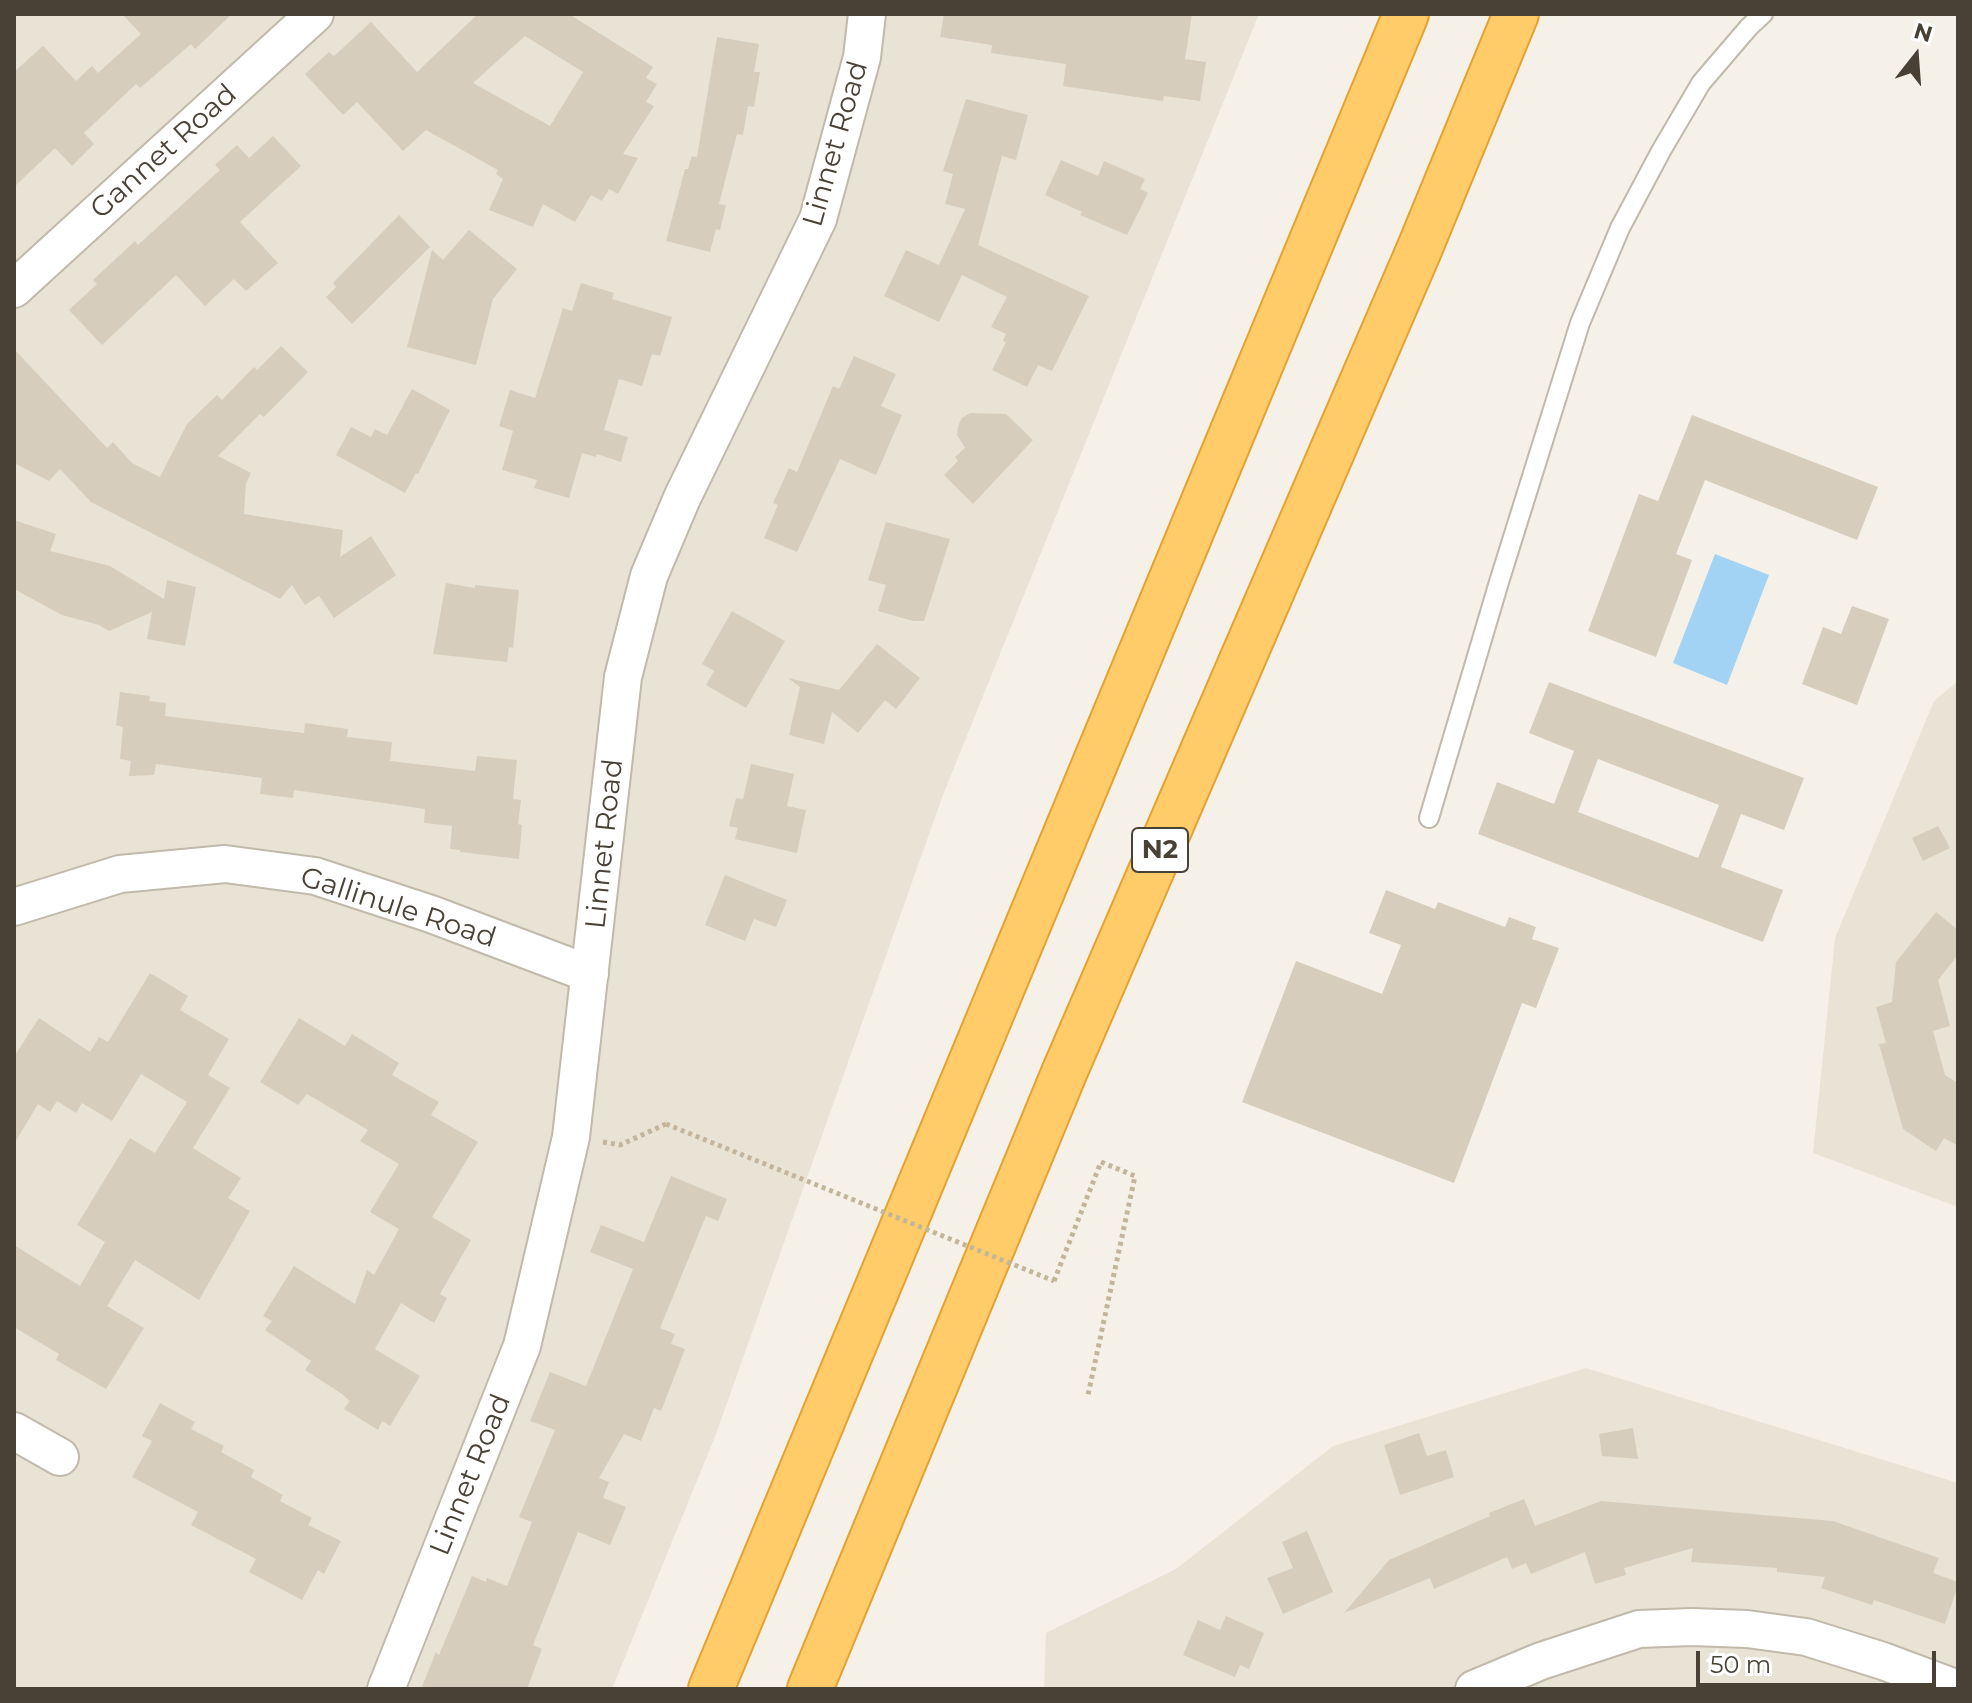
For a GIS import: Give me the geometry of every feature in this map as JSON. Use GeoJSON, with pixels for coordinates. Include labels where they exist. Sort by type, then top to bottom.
{"type":"FeatureCollection","features":[{"type":"Feature","properties":{"kind":"highway"},"geometry":{"type":"LineString","coordinates":[[711,1689],[1406,14]]}},
{"type":"Feature","properties":{"kind":"highway","name":"N2"},"geometry":{"type":"LineString","coordinates":[[810,1689],[1058,1087],[1419,250],[1516,14]]}},
{"type":"Feature","properties":{"kind":"street","name":"Gannet Road"},"geometry":{"type":"LineString","coordinates":[[14,289],[315,14]]}},
{"type":"Feature","properties":{"kind":"street","name":"Linnet Road"},"geometry":{"type":"LineString","coordinates":[[386,1689],[522,1346],[571,1137],[623,677],[649,576],[682,498],[818,219],[862,57],[867,14]]}},
{"type":"Feature","properties":{"kind":"street","name":"Gallinule Road"},"geometry":{"type":"LineString","coordinates":[[14,907],[120,874],[225,864],[315,876],[431,914],[590,974]]}},
{"type":"Feature","properties":{"kind":"street"},"geometry":{"type":"LineString","coordinates":[[14,1431],[60,1457]]}},
{"type":"Feature","properties":{"kind":"street"},"geometry":{"type":"LineString","coordinates":[[1474,1689],[1541,1661],[1639,1629],[1692,1627],[1747,1629],[1806,1637],[1958,1689]]}},
{"type":"Feature","properties":{"kind":"lane"},"geometry":{"type":"LineString","coordinates":[[1429,818],[1499,582],[1586,310],[1620,228],[1693,97],[1720,61],[1763,14]]}},
{"type":"Feature","properties":{"kind":"path"},"geometry":{"type":"LineString","coordinates":[[571,1137],[620,1145],[666,1124],[1054,1281],[1101,1162],[1135,1176],[1088,1395]]}},
{"type":"Feature","properties":{"kind":"shaded area"},"geometry":{"type":"Polygon","coordinates":[[[14,14],[1259,14],[943,795],[716,1434],[612,1689],[14,1689],[14,14]]]}},
{"type":"Feature","properties":{"kind":"shaded area"},"geometry":{"type":"Polygon","coordinates":[[[1958,681],[1958,1207],[1813,1153],[1835,938],[1934,701],[1958,681]]]}},
{"type":"Feature","properties":{"kind":"shaded area"},"geometry":{"type":"Polygon","coordinates":[[[1586,1368],[1958,1483],[1958,1689],[1044,1689],[1046,1633],[1176,1569],[1333,1446],[1586,1368]]]}},
{"type":"Feature","properties":{"kind":"water"},"geometry":{"type":"Polygon","coordinates":[[[1715,554],[1769,575],[1727,685],[1673,663],[1715,554]]]}},
{"type":"Feature","properties":{"kind":"building"},"geometry":{"type":"Polygon","coordinates":[[[122,14],[232,14],[195,49],[191,44],[140,88],[136,84],[84,133],[94,144],[72,166],[55,148],[14,187],[14,72],[43,46],[76,81],[92,66],[98,73],[141,34],[122,14]]]}},
{"type":"Feature","properties":{"kind":"building"},"geometry":{"type":"Polygon","coordinates":[[[478,14],[569,14],[653,67],[646,78],[657,84],[646,102],[654,106],[623,154],[638,158],[618,194],[609,189],[602,201],[591,195],[575,222],[543,204],[533,227],[489,210],[503,179],[496,174],[498,170],[426,130],[403,151],[357,102],[343,115],[305,74],[329,52],[334,56],[371,22],[417,72],[478,14]],[[525,36],[473,83],[550,126],[583,72],[525,36]]]}},
{"type":"Feature","properties":{"kind":"building"},"geometry":{"type":"Polygon","coordinates":[[[944,14],[1192,14],[1185,59],[1206,62],[1200,101],[1164,96],[1163,101],[1063,86],[1066,64],[991,53],[992,45],[940,37],[944,14]]]}},
{"type":"Feature","properties":{"kind":"building"},"geometry":{"type":"Polygon","coordinates":[[[717,37],[759,44],[754,72],[760,72],[754,107],[748,106],[743,135],[737,134],[719,204],[726,205],[710,252],[666,241],[685,169],[688,169],[692,156],[697,157],[717,37]]]}},
{"type":"Feature","properties":{"kind":"building"},"geometry":{"type":"Polygon","coordinates":[[[966,99],[1028,115],[1016,160],[1002,156],[978,245],[1089,296],[1052,371],[1038,365],[1027,387],[992,370],[1006,342],[1003,341],[1006,334],[991,327],[1007,297],[962,275],[939,322],[884,296],[906,250],[939,265],[965,209],[945,204],[953,174],[943,171],[966,99]]]}},
{"type":"Feature","properties":{"kind":"building"},"geometry":{"type":"Polygon","coordinates":[[[273,136],[301,166],[240,222],[278,263],[246,291],[234,279],[205,306],[176,275],[102,345],[69,310],[97,284],[93,280],[135,241],[138,245],[220,170],[215,165],[237,145],[249,158],[273,136]]]}},
{"type":"Feature","properties":{"kind":"building"},"geometry":{"type":"Polygon","coordinates":[[[1061,160],[1098,176],[1104,161],[1145,179],[1140,189],[1148,193],[1127,235],[1080,215],[1082,212],[1045,195],[1061,160]]]}},
{"type":"Feature","properties":{"kind":"building"},"geometry":{"type":"Polygon","coordinates":[[[399,215],[430,247],[352,324],[326,297],[336,287],[333,283],[399,215]]]}},
{"type":"Feature","properties":{"kind":"building"},"geometry":{"type":"Polygon","coordinates":[[[469,230],[517,269],[493,299],[476,365],[407,347],[432,250],[443,260],[469,230]]]}},
{"type":"Feature","properties":{"kind":"building"},"geometry":{"type":"Polygon","coordinates":[[[581,283],[614,293],[612,299],[672,317],[660,356],[652,354],[642,386],[619,379],[604,430],[628,437],[621,462],[582,453],[569,498],[534,488],[537,480],[502,470],[513,431],[499,426],[510,390],[535,398],[563,308],[572,311],[581,283]]]}},
{"type":"Feature","properties":{"kind":"building"},"geometry":{"type":"Polygon","coordinates":[[[281,346],[308,372],[264,417],[260,414],[218,456],[251,473],[246,483],[244,514],[343,530],[340,557],[371,536],[396,575],[334,618],[319,596],[305,605],[292,585],[280,599],[91,502],[60,469],[49,481],[14,463],[14,349],[107,448],[113,442],[132,463],[160,477],[187,424],[217,395],[222,400],[254,367],[257,370],[281,346]]]}},
{"type":"Feature","properties":{"kind":"building"},"geometry":{"type":"Polygon","coordinates":[[[854,356],[896,374],[881,406],[902,415],[876,475],[840,459],[797,552],[764,538],[778,505],[773,503],[789,468],[797,472],[833,386],[839,389],[854,356]]]}},
{"type":"Feature","properties":{"kind":"building"},"geometry":{"type":"Polygon","coordinates":[[[412,389],[450,410],[405,493],[336,455],[351,427],[371,437],[375,429],[387,435],[412,389]]]}},
{"type":"Feature","properties":{"kind":"building"},"geometry":{"type":"Polygon","coordinates":[[[970,413],[1006,414],[1033,440],[973,504],[944,475],[958,461],[955,457],[965,448],[957,435],[958,426],[962,418],[970,413]]]}},
{"type":"Feature","properties":{"kind":"building"},"geometry":{"type":"Polygon","coordinates":[[[1692,415],[1878,487],[1857,540],[1705,480],[1676,554],[1692,560],[1656,657],[1588,631],[1639,494],[1658,501],[1692,415]]]}},
{"type":"Feature","properties":{"kind":"building"},"geometry":{"type":"Polygon","coordinates":[[[14,520],[56,534],[50,551],[110,566],[164,599],[167,580],[196,587],[185,646],[147,639],[152,612],[109,631],[99,625],[62,615],[14,589],[14,520]]]}},
{"type":"Feature","properties":{"kind":"building"},"geometry":{"type":"Polygon","coordinates":[[[886,522],[950,539],[924,621],[878,611],[886,585],[868,580],[886,522]]]}},
{"type":"Feature","properties":{"kind":"building"},"geometry":{"type":"Polygon","coordinates":[[[446,583],[519,590],[513,648],[509,647],[507,662],[433,654],[446,583]]]}},
{"type":"Feature","properties":{"kind":"building"},"geometry":{"type":"Polygon","coordinates":[[[1852,606],[1889,619],[1857,705],[1802,684],[1823,627],[1841,634],[1852,606]]]}},
{"type":"Feature","properties":{"kind":"building"},"geometry":{"type":"Polygon","coordinates":[[[732,611],[785,641],[746,708],[706,685],[714,671],[702,664],[732,611]]]}},
{"type":"Feature","properties":{"kind":"building"},"geometry":{"type":"Polygon","coordinates":[[[877,644],[920,678],[896,709],[885,700],[858,733],[832,712],[824,744],[789,735],[800,687],[788,678],[839,690],[877,644]]]}},
{"type":"Feature","properties":{"kind":"building"},"geometry":{"type":"Polygon","coordinates":[[[1549,682],[1804,778],[1784,830],[1741,814],[1721,867],[1783,890],[1763,942],[1478,834],[1497,782],[1554,804],[1574,751],[1529,733],[1549,682]],[[1598,759],[1578,812],[1698,858],[1719,805],[1598,759]]]}},
{"type":"Feature","properties":{"kind":"building"},"geometry":{"type":"Polygon","coordinates":[[[120,692],[150,696],[149,701],[166,703],[165,716],[304,733],[305,723],[348,729],[347,737],[392,742],[390,761],[475,771],[477,756],[517,760],[513,799],[521,800],[519,859],[450,849],[452,826],[424,823],[425,809],[294,790],[293,798],[260,794],[262,778],[156,764],[154,775],[129,776],[131,761],[120,759],[123,727],[116,725],[120,692]]]}},
{"type":"Feature","properties":{"kind":"building"},"geometry":{"type":"Polygon","coordinates":[[[751,764],[794,774],[787,806],[806,810],[797,853],[735,839],[738,828],[729,826],[736,798],[743,799],[751,764]]]}},
{"type":"Feature","properties":{"kind":"building"},"geometry":{"type":"Polygon","coordinates":[[[1938,826],[1950,848],[1923,861],[1912,838],[1938,826]]]}},
{"type":"Feature","properties":{"kind":"building"},"geometry":{"type":"Polygon","coordinates":[[[725,875],[787,900],[776,927],[754,919],[745,941],[705,925],[725,875]]]}},
{"type":"Feature","properties":{"kind":"building"},"geometry":{"type":"Polygon","coordinates":[[[1386,890],[1435,909],[1438,902],[1505,927],[1509,917],[1536,927],[1532,939],[1559,948],[1536,1008],[1522,1003],[1454,1183],[1242,1102],[1296,961],[1382,994],[1401,945],[1369,933],[1386,890]]]}},
{"type":"Feature","properties":{"kind":"building"},"geometry":{"type":"Polygon","coordinates":[[[1936,912],[1958,930],[1958,955],[1938,980],[1950,1026],[1933,1031],[1945,1075],[1958,1083],[1958,1146],[1944,1138],[1936,1151],[1903,1129],[1879,1044],[1886,1043],[1876,1007],[1892,1002],[1896,962],[1936,912]]]}},
{"type":"Feature","properties":{"kind":"building"},"geometry":{"type":"Polygon","coordinates":[[[150,973],[188,996],[180,1010],[229,1039],[208,1075],[230,1088],[193,1148],[241,1178],[228,1198],[250,1211],[199,1300],[135,1260],[107,1306],[144,1328],[106,1389],[56,1360],[59,1354],[14,1327],[14,1245],[80,1286],[105,1242],[77,1225],[130,1138],[155,1153],[187,1102],[141,1074],[112,1121],[82,1103],[76,1113],[57,1101],[50,1112],[38,1104],[14,1144],[14,1057],[39,1018],[90,1052],[99,1037],[108,1042],[150,973]]]}},
{"type":"Feature","properties":{"kind":"building"},"geometry":{"type":"Polygon","coordinates":[[[299,1018],[345,1046],[352,1034],[399,1063],[392,1075],[439,1102],[431,1115],[478,1142],[432,1217],[471,1240],[440,1294],[447,1298],[434,1323],[401,1303],[375,1349],[420,1376],[390,1426],[382,1421],[378,1430],[344,1409],[350,1401],[305,1370],[311,1361],[265,1330],[272,1321],[263,1316],[294,1266],[355,1304],[367,1270],[374,1275],[399,1229],[370,1212],[399,1164],[360,1141],[368,1130],[307,1094],[298,1105],[260,1082],[299,1018]]]}},
{"type":"Feature","properties":{"kind":"building"},"geometry":{"type":"Polygon","coordinates":[[[671,1176],[727,1199],[718,1221],[706,1216],[660,1328],[675,1334],[671,1344],[685,1349],[661,1411],[654,1408],[641,1441],[624,1434],[599,1478],[609,1482],[603,1498],[626,1507],[610,1545],[578,1532],[533,1645],[542,1649],[527,1689],[421,1689],[436,1652],[439,1655],[472,1576],[507,1586],[532,1522],[519,1517],[555,1430],[530,1421],[550,1372],[586,1386],[633,1269],[590,1252],[601,1225],[644,1242],[671,1176]]]}},
{"type":"Feature","properties":{"kind":"building"},"geometry":{"type":"Polygon","coordinates":[[[160,1403],[195,1422],[191,1429],[224,1446],[221,1452],[254,1470],[251,1477],[283,1495],[280,1501],[312,1518],[308,1525],[341,1541],[324,1574],[318,1570],[302,1600],[249,1572],[256,1559],[191,1525],[198,1512],[132,1477],[152,1441],[142,1436],[160,1403]]]}},
{"type":"Feature","properties":{"kind":"building"},"geometry":{"type":"Polygon","coordinates":[[[1633,1428],[1638,1459],[1602,1456],[1599,1434],[1633,1428]]]}},
{"type":"Feature","properties":{"kind":"building"},"geometry":{"type":"Polygon","coordinates":[[[1419,1433],[1427,1456],[1446,1450],[1454,1477],[1400,1495],[1384,1445],[1419,1433]]]}},
{"type":"Feature","properties":{"kind":"building"},"geometry":{"type":"Polygon","coordinates":[[[1524,1499],[1535,1526],[1601,1501],[1833,1521],[1939,1558],[1933,1573],[1958,1582],[1958,1585],[1945,1624],[1874,1600],[1872,1605],[1821,1588],[1825,1577],[1777,1572],[1777,1568],[1691,1562],[1693,1548],[1624,1568],[1626,1575],[1595,1584],[1585,1552],[1531,1574],[1526,1563],[1512,1569],[1507,1557],[1434,1589],[1430,1578],[1344,1613],[1389,1560],[1524,1499]]]}},
{"type":"Feature","properties":{"kind":"building"},"geometry":{"type":"Polygon","coordinates":[[[1307,1531],[1333,1592],[1283,1614],[1267,1578],[1293,1568],[1282,1542],[1307,1531]]]}},
{"type":"Feature","properties":{"kind":"building"},"geometry":{"type":"Polygon","coordinates":[[[1226,1616],[1264,1633],[1249,1669],[1240,1665],[1235,1677],[1183,1655],[1198,1620],[1220,1630],[1226,1616]]]}}]}
